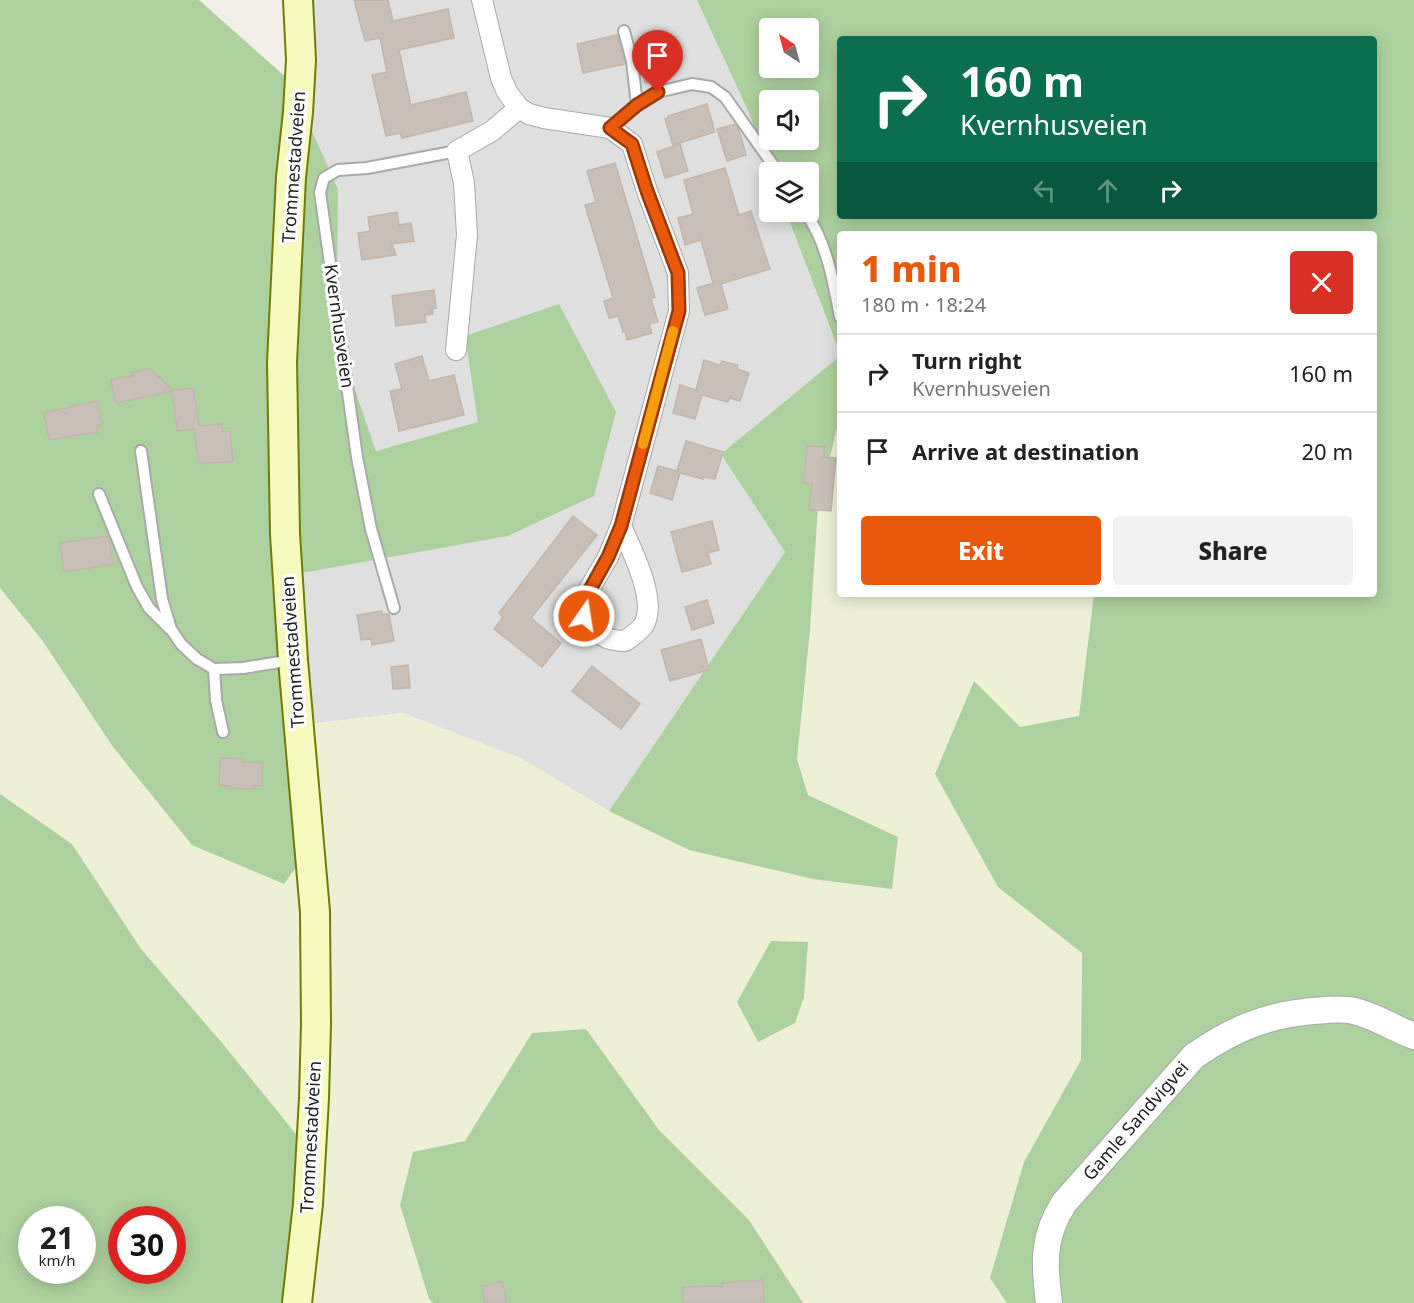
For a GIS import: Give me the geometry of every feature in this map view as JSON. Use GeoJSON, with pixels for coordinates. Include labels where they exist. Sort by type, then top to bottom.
{"type":"FeatureCollection","features":[{"type":"Feature","properties":{"kind":"main road","name":"Trommestadveien"},"geometry":{"type":"LineString","coordinates":[[297,1303],[308,1204],[315,1098],[316,1024],[315,912],[292,660],[285,534],[282,362],[291,177],[301,60],[298,0]]}},
{"type":"Feature","properties":{"kind":"street"},"geometry":{"type":"LineString","coordinates":[[482,0],[501,78],[507,92],[519,108],[529,114],[544,118],[610,128],[632,144],[678,273],[679,311],[621,526],[608,557],[588,593],[584,616],[594,630],[611,641],[625,641],[644,625],[648,605],[642,574],[621,526]]}},
{"type":"Feature","properties":{"kind":"street","name":"Kvernhusveien"},"geometry":{"type":"LineString","coordinates":[[457,152],[492,130],[519,108]]}},
{"type":"Feature","properties":{"kind":"street"},"geometry":{"type":"LineString","coordinates":[[456,350],[467,234],[465,183],[457,152]]}},
{"type":"Feature","properties":{"kind":"street","name":"Gamle Sandvigvei"},"geometry":{"type":"LineString","coordinates":[[1048,1303],[1047,1245],[1049,1230],[1054,1218],[1064,1203],[1194,1056],[1211,1044],[1250,1024],[1275,1015],[1297,1012],[1335,1009],[1353,1011],[1374,1017],[1414,1036]]}},
{"type":"Feature","properties":{"kind":"lane"},"geometry":{"type":"LineString","coordinates":[[624,31],[632,61],[637,105]]}},
{"type":"Feature","properties":{"kind":"lane"},"geometry":{"type":"LineString","coordinates":[[610,128],[637,105],[658,92],[692,84],[711,87],[725,97],[771,162]]}},
{"type":"Feature","properties":{"kind":"lane","name":"Kvernhusveien"},"geometry":{"type":"LineString","coordinates":[[394,608],[371,530],[357,457],[320,192],[324,178],[338,170],[367,168],[457,152]]}},
{"type":"Feature","properties":{"kind":"lane"},"geometry":{"type":"LineString","coordinates":[[812,222],[817,228],[833,278],[837,300]]}},
{"type":"Feature","properties":{"kind":"lane"},"geometry":{"type":"LineString","coordinates":[[141,451],[162,599],[171,629]]}},
{"type":"Feature","properties":{"kind":"lane"},"geometry":{"type":"LineString","coordinates":[[99,494],[137,587],[149,608],[197,659],[214,669],[243,668],[292,660]]}},
{"type":"Feature","properties":{"kind":"lane"},"geometry":{"type":"LineString","coordinates":[[214,669],[216,700],[223,732]]}},
{"type":"Feature","properties":{"kind":"shaded area"},"geometry":{"type":"Polygon","coordinates":[[[283,0],[697,0],[748,111],[759,140],[759,150],[763,150],[767,162],[759,162],[759,222],[790,222],[837,348],[837,358],[721,454],[785,552],[609,811],[522,759],[403,713],[292,726],[280,577],[508,536],[593,497],[616,412],[479,422],[376,451],[350,375],[289,80],[283,0]]]}},
{"type":"Feature","properties":{"kind":"green space"},"geometry":{"type":"Polygon","coordinates":[[[0,0],[199,0],[289,80],[338,189],[337,298],[350,375],[376,451],[478,422],[465,336],[559,304],[616,412],[594,496],[508,536],[280,577],[308,851],[284,884],[192,845],[113,747],[42,640],[0,588],[0,0]]]}},
{"type":"Feature","properties":{"kind":"green space"},"geometry":{"type":"Polygon","coordinates":[[[697,0],[1414,0],[1414,1303],[1007,1303],[990,1278],[1024,1162],[1081,1060],[1082,953],[998,887],[935,774],[974,681],[1020,727],[1079,716],[1094,597],[1377,597],[1377,231],[837,231],[837,346],[790,222],[819,222],[819,162],[767,162],[763,150],[819,150],[819,90],[759,90],[759,140],[697,0]]]}},
{"type":"Feature","properties":{"kind":"green space"},"geometry":{"type":"Polygon","coordinates":[[[837,358],[837,428],[818,506],[810,630],[797,759],[808,795],[898,837],[892,889],[813,879],[689,850],[609,811],[785,552],[721,454],[837,358]]]}},
{"type":"Feature","properties":{"kind":"green space"},"geometry":{"type":"Polygon","coordinates":[[[837,428],[837,597],[1094,597],[1079,716],[1020,727],[998,887],[1082,952],[1081,1060],[1024,1162],[990,1278],[1007,1303],[803,1303],[749,1220],[659,1130],[585,1029],[532,1033],[465,1141],[413,1152],[400,1205],[429,1299],[433,1303],[300,1303],[304,1144],[223,1044],[141,949],[72,844],[0,794],[0,588],[42,640],[113,747],[192,844],[308,724],[403,713],[522,759],[609,811],[689,850],[891,889],[897,837],[808,795],[797,759],[810,630],[818,506],[837,428]],[[772,941],[804,997],[803,985],[772,941]]]}},
{"type":"Feature","properties":{"kind":"green space"},"geometry":{"type":"Polygon","coordinates":[[[0,794],[72,844],[141,949],[223,1044],[304,1144],[300,1303],[0,1303],[0,794]]]}},
{"type":"Feature","properties":{"kind":"green space"},"geometry":{"type":"Polygon","coordinates":[[[771,941],[808,942],[804,997],[795,1023],[758,1042],[737,1002],[771,941]]]}},
{"type":"Feature","properties":{"kind":"green space"},"geometry":{"type":"Polygon","coordinates":[[[586,1029],[659,1130],[749,1220],[803,1303],[433,1303],[429,1299],[400,1205],[413,1152],[465,1141],[532,1033],[586,1029]]]}},
{"type":"Feature","properties":{"kind":"building"},"geometry":{"type":"Polygon","coordinates":[[[354,0],[388,0],[393,21],[448,9],[454,38],[399,50],[410,101],[411,105],[466,92],[473,121],[402,138],[400,133],[386,136],[372,75],[387,72],[380,38],[365,41],[354,0]]]}},
{"type":"Feature","properties":{"kind":"building"},"geometry":{"type":"Polygon","coordinates":[[[617,35],[625,64],[583,73],[577,44],[617,35]]]}},
{"type":"Feature","properties":{"kind":"building"},"geometry":{"type":"Polygon","coordinates":[[[660,55],[664,79],[645,83],[640,59],[660,55]]]}},
{"type":"Feature","properties":{"kind":"building"},"geometry":{"type":"Polygon","coordinates":[[[707,104],[715,132],[673,145],[665,119],[668,116],[707,104]]]}},
{"type":"Feature","properties":{"kind":"building"},"geometry":{"type":"Polygon","coordinates":[[[735,124],[746,155],[727,161],[717,129],[735,124]]]}},
{"type":"Feature","properties":{"kind":"building"},"geometry":{"type":"Polygon","coordinates":[[[680,144],[688,171],[665,178],[657,152],[680,144]]]}},
{"type":"Feature","properties":{"kind":"building"},"geometry":{"type":"Polygon","coordinates":[[[615,163],[655,297],[651,299],[658,322],[649,324],[652,333],[627,340],[618,316],[609,318],[604,301],[613,298],[585,205],[596,202],[587,171],[615,163]]]}},
{"type":"Feature","properties":{"kind":"building"},"geometry":{"type":"Polygon","coordinates":[[[725,168],[739,215],[751,211],[770,269],[721,284],[728,309],[705,315],[697,288],[713,283],[701,240],[685,245],[678,218],[693,214],[684,180],[725,168]]]}},
{"type":"Feature","properties":{"kind":"building"},"geometry":{"type":"Polygon","coordinates":[[[397,212],[399,225],[411,223],[414,241],[392,244],[396,255],[362,260],[358,233],[370,231],[368,217],[397,212]]]}},
{"type":"Feature","properties":{"kind":"building"},"geometry":{"type":"Polygon","coordinates":[[[434,290],[436,308],[432,309],[433,314],[425,315],[426,322],[396,326],[392,296],[434,290]]]}},
{"type":"Feature","properties":{"kind":"building"},"geometry":{"type":"Polygon","coordinates":[[[422,356],[429,381],[454,375],[464,415],[399,431],[390,391],[402,389],[395,364],[422,356]]]}},
{"type":"Feature","properties":{"kind":"building"},"geometry":{"type":"Polygon","coordinates":[[[704,360],[720,365],[722,361],[738,365],[737,369],[749,373],[740,401],[729,398],[728,402],[702,395],[695,419],[673,413],[680,385],[696,390],[704,360]]]}},
{"type":"Feature","properties":{"kind":"building"},"geometry":{"type":"Polygon","coordinates":[[[150,369],[173,390],[193,388],[199,426],[222,424],[223,432],[230,431],[233,461],[199,464],[194,429],[177,431],[172,391],[116,403],[111,380],[150,369]]]}},
{"type":"Feature","properties":{"kind":"building"},"geometry":{"type":"Polygon","coordinates":[[[97,401],[102,425],[97,426],[98,432],[49,440],[44,413],[97,401]]]}},
{"type":"Feature","properties":{"kind":"building"},"geometry":{"type":"Polygon","coordinates":[[[686,441],[723,452],[715,479],[704,477],[703,479],[680,473],[672,500],[650,493],[658,466],[677,471],[686,441]]]}},
{"type":"Feature","properties":{"kind":"building"},"geometry":{"type":"Polygon","coordinates":[[[807,446],[825,447],[824,457],[836,458],[831,511],[809,509],[812,484],[803,483],[807,446]]]}},
{"type":"Feature","properties":{"kind":"building"},"geometry":{"type":"Polygon","coordinates":[[[573,516],[597,535],[531,618],[561,643],[542,667],[494,629],[503,617],[499,613],[573,516]]]}},
{"type":"Feature","properties":{"kind":"building"},"geometry":{"type":"Polygon","coordinates":[[[712,521],[719,550],[708,553],[711,564],[682,572],[671,532],[712,521]]]}},
{"type":"Feature","properties":{"kind":"building"},"geometry":{"type":"Polygon","coordinates":[[[108,536],[114,564],[64,572],[60,543],[108,536]]]}},
{"type":"Feature","properties":{"kind":"building"},"geometry":{"type":"Polygon","coordinates":[[[707,600],[714,623],[692,630],[685,607],[707,600]]]}},
{"type":"Feature","properties":{"kind":"building"},"geometry":{"type":"Polygon","coordinates":[[[382,611],[382,614],[389,614],[394,641],[372,645],[371,639],[361,640],[357,615],[382,611]]]}},
{"type":"Feature","properties":{"kind":"building"},"geometry":{"type":"Polygon","coordinates":[[[701,639],[709,670],[670,681],[661,650],[701,639]]]}},
{"type":"Feature","properties":{"kind":"building"},"geometry":{"type":"Polygon","coordinates":[[[408,665],[410,688],[393,689],[391,667],[408,665]]]}},
{"type":"Feature","properties":{"kind":"building"},"geometry":{"type":"Polygon","coordinates":[[[592,666],[640,704],[621,729],[572,691],[592,666]]]}},
{"type":"Feature","properties":{"kind":"building"},"geometry":{"type":"Polygon","coordinates":[[[220,758],[262,763],[262,786],[253,786],[253,789],[219,785],[220,758]]]}},
{"type":"Feature","properties":{"kind":"building"},"geometry":{"type":"Polygon","coordinates":[[[763,1280],[764,1303],[683,1303],[682,1287],[722,1286],[722,1283],[763,1280]]]}},
{"type":"Feature","properties":{"kind":"building"},"geometry":{"type":"Polygon","coordinates":[[[502,1282],[507,1303],[485,1303],[482,1286],[502,1282]]]}},
{"type":"Feature","properties":{"kind":"slow traffic"},"geometry":{"type":"LineString","coordinates":[[643,444],[673,331]]}},
{"type":"Feature","properties":{"kind":"route"},"geometry":{"type":"LineString","coordinates":[[584,616],[588,593],[608,557],[621,526],[679,311],[678,273],[632,144],[610,128],[637,105],[658,92]]}}]}
